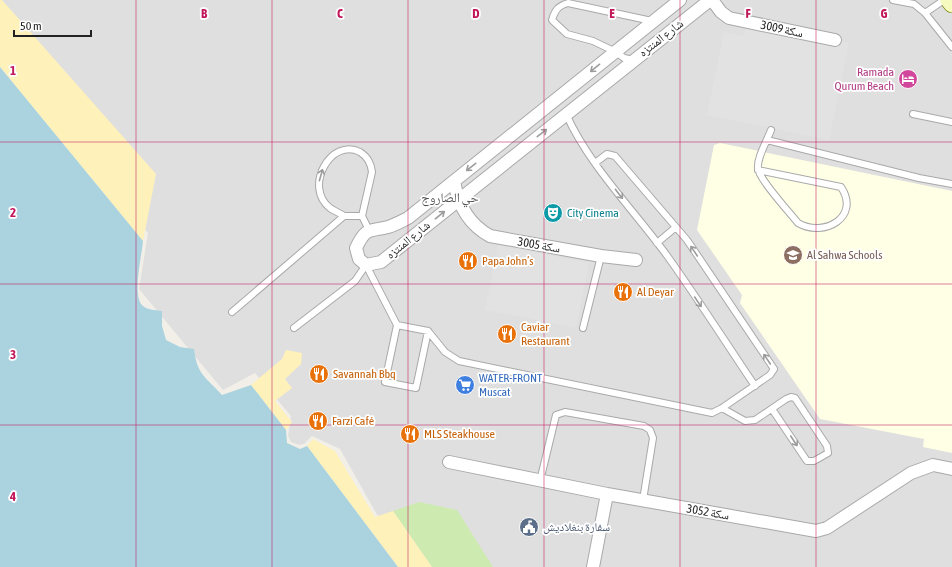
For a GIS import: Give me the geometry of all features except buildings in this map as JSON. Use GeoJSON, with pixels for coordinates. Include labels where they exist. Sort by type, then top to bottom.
{"type":"FeatureCollection","features":[{"type":"Feature","properties":{"kind":"main road"},"geometry":{"type":"LineString","coordinates":[[949,0],[952,4]]}},
{"type":"Feature","properties":{"kind":"street","name":"شارع المنتزه"},"geometry":{"type":"LineString","coordinates":[[369,230],[389,227],[408,218],[680,0]]}},
{"type":"Feature","properties":{"kind":"street","name":"شارع المنتزه"},"geometry":{"type":"LineString","coordinates":[[366,264],[381,262],[711,0]]}},
{"type":"Feature","properties":{"kind":"street","name":"سكة 3009"},"geometry":{"type":"LineString","coordinates":[[711,0],[721,12],[729,18],[835,40]]}},
{"type":"Feature","properties":{"kind":"street"},"geometry":{"type":"LineString","coordinates":[[488,154],[499,167]]}},
{"type":"Feature","properties":{"kind":"street"},"geometry":{"type":"LineString","coordinates":[[454,181],[458,200]]}},
{"type":"Feature","properties":{"kind":"street","name":"سكة 3005"},"geometry":{"type":"LineString","coordinates":[[458,200],[472,222],[480,231],[490,236],[601,256],[636,260]]}},
{"type":"Feature","properties":{"kind":"street"},"geometry":{"type":"LineString","coordinates":[[366,264],[359,259],[356,248],[360,239],[369,230]]}},
{"type":"Feature","properties":{"kind":"street","name":"سكة 3052"},"geometry":{"type":"LineString","coordinates":[[449,462],[607,494],[816,531],[827,528],[911,473],[933,465],[952,469]]}},
{"type":"Feature","properties":{"kind":"street"},"geometry":{"type":"LineString","coordinates":[[593,567],[607,494]]}},
{"type":"Feature","properties":{"kind":"lane"},"geometry":{"type":"LineString","coordinates":[[893,0],[914,4],[925,13],[952,47]]}},
{"type":"Feature","properties":{"kind":"lane"},"geometry":{"type":"LineString","coordinates":[[925,13],[944,0]]}},
{"type":"Feature","properties":{"kind":"lane"},"geometry":{"type":"LineString","coordinates":[[634,60],[624,58],[616,52],[593,41],[566,34],[552,20],[555,11],[560,5],[568,3],[654,21]]}},
{"type":"Feature","properties":{"kind":"lane"},"geometry":{"type":"LineString","coordinates":[[566,114],[594,163],[657,243],[754,386]]}},
{"type":"Feature","properties":{"kind":"lane"},"geometry":{"type":"LineString","coordinates":[[913,114],[952,122]]}},
{"type":"Feature","properties":{"kind":"lane"},"geometry":{"type":"LineString","coordinates":[[758,170],[841,187],[846,194],[847,202],[846,210],[842,218],[834,224],[824,228],[806,228],[798,223],[764,181],[758,170],[758,164],[771,130]]}},
{"type":"Feature","properties":{"kind":"lane"},"geometry":{"type":"LineString","coordinates":[[767,140],[912,176],[952,184]]}},
{"type":"Feature","properties":{"kind":"lane"},"geometry":{"type":"LineString","coordinates":[[362,216],[344,216],[330,208],[322,198],[318,187],[325,164],[336,153],[347,150],[355,150],[369,160],[372,172],[362,216],[369,230]]}},
{"type":"Feature","properties":{"kind":"lane"},"geometry":{"type":"LineString","coordinates":[[396,325],[428,331],[445,352],[459,361],[712,413],[722,408],[770,375],[774,368],[686,240],[615,156],[607,154],[594,163]]}},
{"type":"Feature","properties":{"kind":"lane"},"geometry":{"type":"LineString","coordinates":[[232,312],[344,216]]}},
{"type":"Feature","properties":{"kind":"lane"},"geometry":{"type":"LineString","coordinates":[[657,243],[676,228]]}},
{"type":"Feature","properties":{"kind":"lane"},"geometry":{"type":"LineString","coordinates":[[583,328],[601,256]]}},
{"type":"Feature","properties":{"kind":"lane"},"geometry":{"type":"LineString","coordinates":[[294,328],[355,280],[366,264],[396,325],[385,382],[416,388],[428,331]]}},
{"type":"Feature","properties":{"kind":"lane"},"geometry":{"type":"LineString","coordinates":[[722,408],[745,421],[755,420],[772,408],[786,399],[791,397],[795,398],[827,446],[828,453],[814,461],[807,462],[772,408]]}},
{"type":"Feature","properties":{"kind":"lane"},"geometry":{"type":"LineString","coordinates":[[540,480],[556,415],[565,412],[644,426],[650,430],[653,438],[642,500]]}},
{"type":"Feature","properties":{"kind":"shaded area"},"geometry":{"type":"Polygon","coordinates":[[[0,0],[952,0],[952,567],[416,567],[376,513],[340,449],[312,436],[304,444],[299,445],[291,442],[288,436],[291,416],[255,373],[223,390],[139,289],[148,233],[0,55],[0,0]]]}},
{"type":"Feature","properties":{"kind":"shaded area"},"geometry":{"type":"Polygon","coordinates":[[[747,22],[849,43],[829,140],[707,115],[724,32],[744,36],[747,22]]]}},
{"type":"Feature","properties":{"kind":"shaded area"},"geometry":{"type":"Polygon","coordinates":[[[720,143],[952,191],[952,453],[923,447],[924,439],[820,419],[740,303],[742,295],[697,230],[714,145],[720,143]]]}},
{"type":"Feature","properties":{"kind":"shaded area"},"geometry":{"type":"Polygon","coordinates":[[[498,245],[589,263],[576,328],[485,310],[498,245]]]}},
{"type":"Feature","properties":{"kind":"green space"},"geometry":{"type":"Polygon","coordinates":[[[419,502],[457,510],[493,567],[432,567],[393,511],[419,502]]]}},
{"type":"Feature","properties":{"kind":"sand"},"geometry":{"type":"Polygon","coordinates":[[[0,0],[2,0],[156,174],[143,241],[0,67],[0,0]]]}},
{"type":"Feature","properties":{"kind":"sand"},"geometry":{"type":"Polygon","coordinates":[[[286,350],[302,353],[301,364],[285,379],[292,388],[275,401],[292,422],[286,430],[251,385],[282,359],[286,350]]]}},
{"type":"Feature","properties":{"kind":"sand"},"geometry":{"type":"Polygon","coordinates":[[[313,439],[335,451],[375,517],[393,511],[432,567],[398,567],[307,446],[313,439]]]}},
{"type":"Feature","properties":{"kind":"water"},"geometry":{"type":"Polygon","coordinates":[[[0,67],[143,241],[138,274],[139,300],[146,308],[162,311],[162,326],[166,340],[180,347],[194,349],[197,365],[203,375],[222,395],[251,385],[286,430],[287,443],[300,449],[307,446],[398,567],[0,567],[0,67]]]}},
{"type":"Feature","properties":{"kind":"place","name":"Ramada Qurum Beach"},"geometry":{"type":"Point","coordinates":[908,79]}},
{"type":"Feature","properties":{"kind":"place","name":"City Cinema"},"geometry":{"type":"Point","coordinates":[553,213]}},
{"type":"Feature","properties":{"kind":"place","name":"Al Sahwa Schools"},"geometry":{"type":"Point","coordinates":[793,255]}},
{"type":"Feature","properties":{"kind":"place","name":"Papa John’s"},"geometry":{"type":"Point","coordinates":[468,261]}},
{"type":"Feature","properties":{"kind":"place","name":"Al Deyar"},"geometry":{"type":"Point","coordinates":[623,292]}},
{"type":"Feature","properties":{"kind":"place","name":"Caviar Restaurant"},"geometry":{"type":"Point","coordinates":[507,334]}},
{"type":"Feature","properties":{"kind":"place","name":"Savannah Bbq"},"geometry":{"type":"Point","coordinates":[319,374]}},
{"type":"Feature","properties":{"kind":"place","name":"WATER-FRONT Muscat"},"geometry":{"type":"Point","coordinates":[465,385]}},
{"type":"Feature","properties":{"kind":"place","name":"Farzi Café"},"geometry":{"type":"Point","coordinates":[318,421]}},
{"type":"Feature","properties":{"kind":"place","name":"MLS Steakhouse"},"geometry":{"type":"Point","coordinates":[410,434]}},
{"type":"Feature","properties":{"kind":"place","name":"سفارة بنغلاديش"},"geometry":{"type":"Point","coordinates":[529,527]}},
{"type":"Feature","properties":{"kind":"district","name":"حي الصاروج"},"geometry":{"type":"Point","coordinates":[450,197]}}]}
